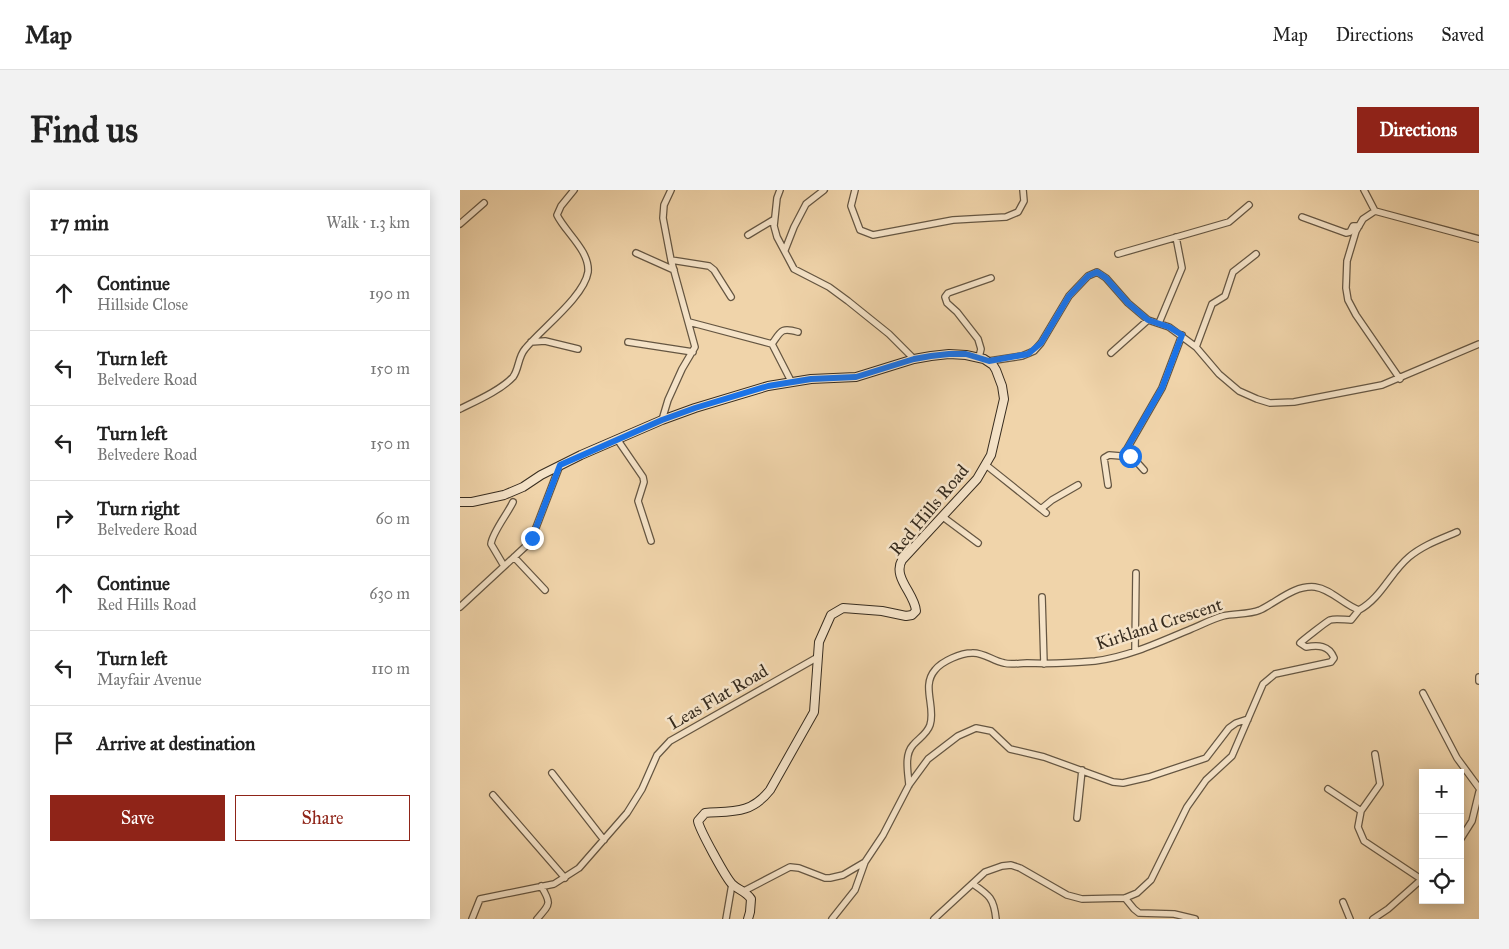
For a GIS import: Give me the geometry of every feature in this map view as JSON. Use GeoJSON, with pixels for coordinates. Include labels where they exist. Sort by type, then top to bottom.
{"type":"FeatureCollection","features":[{"type":"Feature","properties":{"kind":"main road"},"geometry":{"type":"LineString","coordinates":[[460,502],[472,502],[504,495],[523,487],[560,465],[662,420],[768,386],[811,379],[856,377],[914,359],[949,354],[980,357],[989,361]]}},
{"type":"Feature","properties":{"kind":"main road","name":"Red Hills Road"},"geometry":{"type":"LineString","coordinates":[[744,891],[732,884],[705,838],[698,821],[705,813],[744,810],[754,805],[770,790],[814,712],[819,642],[828,619],[835,612],[843,608],[851,608],[906,616],[912,615],[916,611],[915,604],[904,584],[899,564],[977,479],[986,465],[996,440],[1004,399],[1000,379],[989,361]]}},
{"type":"Feature","properties":{"kind":"main road"},"geometry":{"type":"LineString","coordinates":[[744,891],[749,896],[752,904],[748,919]]}},
{"type":"Feature","properties":{"kind":"street"},"geometry":{"type":"LineString","coordinates":[[460,409],[479,400],[514,376],[523,352],[562,312],[584,284],[588,271],[580,248],[557,215],[561,206],[574,190]]}},
{"type":"Feature","properties":{"kind":"street"},"geometry":{"type":"LineString","coordinates":[[662,420],[663,412],[678,377],[695,347],[671,260],[663,218],[664,205],[672,190]]}},
{"type":"Feature","properties":{"kind":"street"},"geometry":{"type":"LineString","coordinates":[[780,190],[773,220],[777,237],[794,270],[829,287],[848,301],[889,334],[914,359]]}},
{"type":"Feature","properties":{"kind":"street"},"geometry":{"type":"LineString","coordinates":[[785,250],[806,204],[824,190]]}},
{"type":"Feature","properties":{"kind":"street"},"geometry":{"type":"LineString","coordinates":[[855,190],[851,206],[860,230],[873,235],[953,220],[1006,217],[1018,212],[1024,201],[1023,190]]}},
{"type":"Feature","properties":{"kind":"street"},"geometry":{"type":"LineString","coordinates":[[1364,190],[1375,211],[1479,239]]}},
{"type":"Feature","properties":{"kind":"street"},"geometry":{"type":"LineString","coordinates":[[460,224],[484,203]]}},
{"type":"Feature","properties":{"kind":"street"},"geometry":{"type":"LineString","coordinates":[[1118,254],[1229,222],[1249,205]]}},
{"type":"Feature","properties":{"kind":"street"},"geometry":{"type":"LineString","coordinates":[[1375,211],[1363,219],[1351,244],[1347,261],[1346,288],[1348,300],[1356,315],[1400,379]]}},
{"type":"Feature","properties":{"kind":"street"},"geometry":{"type":"LineString","coordinates":[[1302,217],[1346,233],[1350,232],[1353,226],[1359,226]]}},
{"type":"Feature","properties":{"kind":"street"},"geometry":{"type":"LineString","coordinates":[[748,235],[773,220]]}},
{"type":"Feature","properties":{"kind":"street"},"geometry":{"type":"LineString","coordinates":[[1159,323],[1182,268],[1176,237]]}},
{"type":"Feature","properties":{"kind":"street"},"geometry":{"type":"LineString","coordinates":[[636,253],[674,270]]}},
{"type":"Feature","properties":{"kind":"street"},"geometry":{"type":"LineString","coordinates":[[1196,347],[1212,304],[1225,296],[1233,272],[1256,254]]}},
{"type":"Feature","properties":{"kind":"street"},"geometry":{"type":"LineString","coordinates":[[671,260],[709,266],[714,270],[731,297]]}},
{"type":"Feature","properties":{"kind":"street"},"geometry":{"type":"LineString","coordinates":[[989,361],[1022,356],[1034,351],[1045,337],[1069,296],[1093,273],[1097,272],[1106,278],[1128,303],[1148,320],[1169,327],[1182,335],[1196,347],[1219,374],[1240,391],[1270,403],[1294,402],[1382,385],[1479,344]]}},
{"type":"Feature","properties":{"kind":"street"},"geometry":{"type":"LineString","coordinates":[[980,357],[981,349],[978,339],[957,312],[947,303],[945,297],[948,293],[991,278]]}},
{"type":"Feature","properties":{"kind":"street"},"geometry":{"type":"LineString","coordinates":[[1111,353],[1148,320]]}},
{"type":"Feature","properties":{"kind":"street"},"geometry":{"type":"LineString","coordinates":[[689,322],[772,344],[791,382]]}},
{"type":"Feature","properties":{"kind":"street"},"geometry":{"type":"LineString","coordinates":[[772,344],[787,328],[798,332]]}},
{"type":"Feature","properties":{"kind":"street"},"geometry":{"type":"LineString","coordinates":[[1108,485],[1104,458],[1109,454],[1121,456],[1126,450],[1162,388],[1182,335]]}},
{"type":"Feature","properties":{"kind":"street"},"geometry":{"type":"LineString","coordinates":[[531,342],[545,341],[578,349]]}},
{"type":"Feature","properties":{"kind":"street"},"geometry":{"type":"LineString","coordinates":[[628,342],[693,352]]}},
{"type":"Feature","properties":{"kind":"street"},"geometry":{"type":"LineString","coordinates":[[617,439],[643,477],[644,482],[638,501],[651,540]]}},
{"type":"Feature","properties":{"kind":"street"},"geometry":{"type":"LineString","coordinates":[[1126,450],[1144,470]]}},
{"type":"Feature","properties":{"kind":"street"},"geometry":{"type":"LineString","coordinates":[[460,607],[532,538],[560,465]]}},
{"type":"Feature","properties":{"kind":"street"},"geometry":{"type":"LineString","coordinates":[[986,465],[1043,511],[1052,500],[1078,486]]}},
{"type":"Feature","properties":{"kind":"street"},"geometry":{"type":"LineString","coordinates":[[504,566],[491,544],[492,537],[504,520],[513,502]]}},
{"type":"Feature","properties":{"kind":"street"},"geometry":{"type":"LineString","coordinates":[[943,517],[978,543]]}},
{"type":"Feature","properties":{"kind":"street"},"geometry":{"type":"LineString","coordinates":[[934,919],[985,872],[992,868],[1011,865],[1020,868],[1067,895],[1082,899],[1108,900],[1125,898],[1145,887],[1151,880],[1187,807],[1206,780],[1232,756],[1263,684],[1275,674],[1331,662],[1334,658],[1332,652],[1327,648],[1316,645],[1306,647],[1300,643],[1304,638],[1310,636],[1331,620],[1351,620],[1358,610],[1367,605],[1378,594],[1409,557],[1422,547],[1457,532]]}},
{"type":"Feature","properties":{"kind":"street"},"geometry":{"type":"LineString","coordinates":[[514,556],[545,590]]}},
{"type":"Feature","properties":{"kind":"street"},"geometry":{"type":"LineString","coordinates":[[1135,651],[1136,573]]}},
{"type":"Feature","properties":{"kind":"street","name":"Kirkland Crescent"},"geometry":{"type":"LineString","coordinates":[[909,785],[908,752],[912,745],[926,733],[930,724],[931,715],[928,692],[930,680],[935,670],[964,653],[974,652],[1004,663],[1044,664],[1094,661],[1110,658],[1135,651],[1223,616],[1245,614],[1259,610],[1282,596],[1316,587],[1358,610]]}},
{"type":"Feature","properties":{"kind":"street"},"geometry":{"type":"LineString","coordinates":[[1042,597],[1044,664]]}},
{"type":"Feature","properties":{"kind":"street","name":"Leas Flat Road"},"geometry":{"type":"LineString","coordinates":[[472,919],[480,899],[554,884],[579,868],[627,813],[642,789],[657,755],[670,741],[818,657]]}},
{"type":"Feature","properties":{"kind":"street"},"geometry":{"type":"LineString","coordinates":[[1423,693],[1457,758],[1479,788]]}},
{"type":"Feature","properties":{"kind":"street"},"geometry":{"type":"LineString","coordinates":[[832,919],[855,890],[862,875],[865,862],[883,835],[909,785],[928,759],[958,736],[976,728],[991,731],[1010,749],[1082,770],[1114,782],[1123,783],[1149,777],[1206,758],[1229,728],[1236,723],[1248,720]]}},
{"type":"Feature","properties":{"kind":"street"},"geometry":{"type":"LineString","coordinates":[[1375,754],[1380,784],[1361,811],[1358,827],[1364,841],[1419,876]]}},
{"type":"Feature","properties":{"kind":"street"},"geometry":{"type":"LineString","coordinates":[[1077,818],[1082,770]]}},
{"type":"Feature","properties":{"kind":"street"},"geometry":{"type":"LineString","coordinates":[[552,773],[604,840]]}},
{"type":"Feature","properties":{"kind":"street"},"geometry":{"type":"LineString","coordinates":[[1328,789],[1361,811]]}},
{"type":"Feature","properties":{"kind":"street"},"geometry":{"type":"LineString","coordinates":[[1464,834],[1472,821],[1479,792]]}},
{"type":"Feature","properties":{"kind":"street"},"geometry":{"type":"LineString","coordinates":[[492,795],[565,878]]}},
{"type":"Feature","properties":{"kind":"street"},"geometry":{"type":"LineString","coordinates":[[744,891],[790,868],[799,868],[825,878],[830,878],[843,875],[865,862]]}},
{"type":"Feature","properties":{"kind":"street"},"geometry":{"type":"LineString","coordinates":[[1374,919],[1419,881]]}},
{"type":"Feature","properties":{"kind":"street"},"geometry":{"type":"LineString","coordinates":[[726,919],[732,884]]}},
{"type":"Feature","properties":{"kind":"street"},"geometry":{"type":"LineString","coordinates":[[973,884],[992,898],[997,919]]}},
{"type":"Feature","properties":{"kind":"street"},"geometry":{"type":"LineString","coordinates":[[537,919],[549,902],[541,886]]}},
{"type":"Feature","properties":{"kind":"street"},"geometry":{"type":"LineString","coordinates":[[1125,898],[1139,913],[1174,914],[1194,919]]}},
{"type":"Feature","properties":{"kind":"street"},"geometry":{"type":"LineString","coordinates":[[1343,902],[1350,919]]}},
{"type":"Feature","properties":{"kind":"route"},"geometry":{"type":"LineString","coordinates":[[532,538],[560,465],[581,455],[662,420],[768,386],[811,379],[856,377],[914,359],[931,356],[966,354],[989,361],[1028,354],[1034,351],[1050,331],[1069,296],[1088,276],[1097,272],[1102,274],[1128,303],[1148,320],[1169,327],[1182,335],[1162,388],[1126,450],[1130,456]]}}]}
